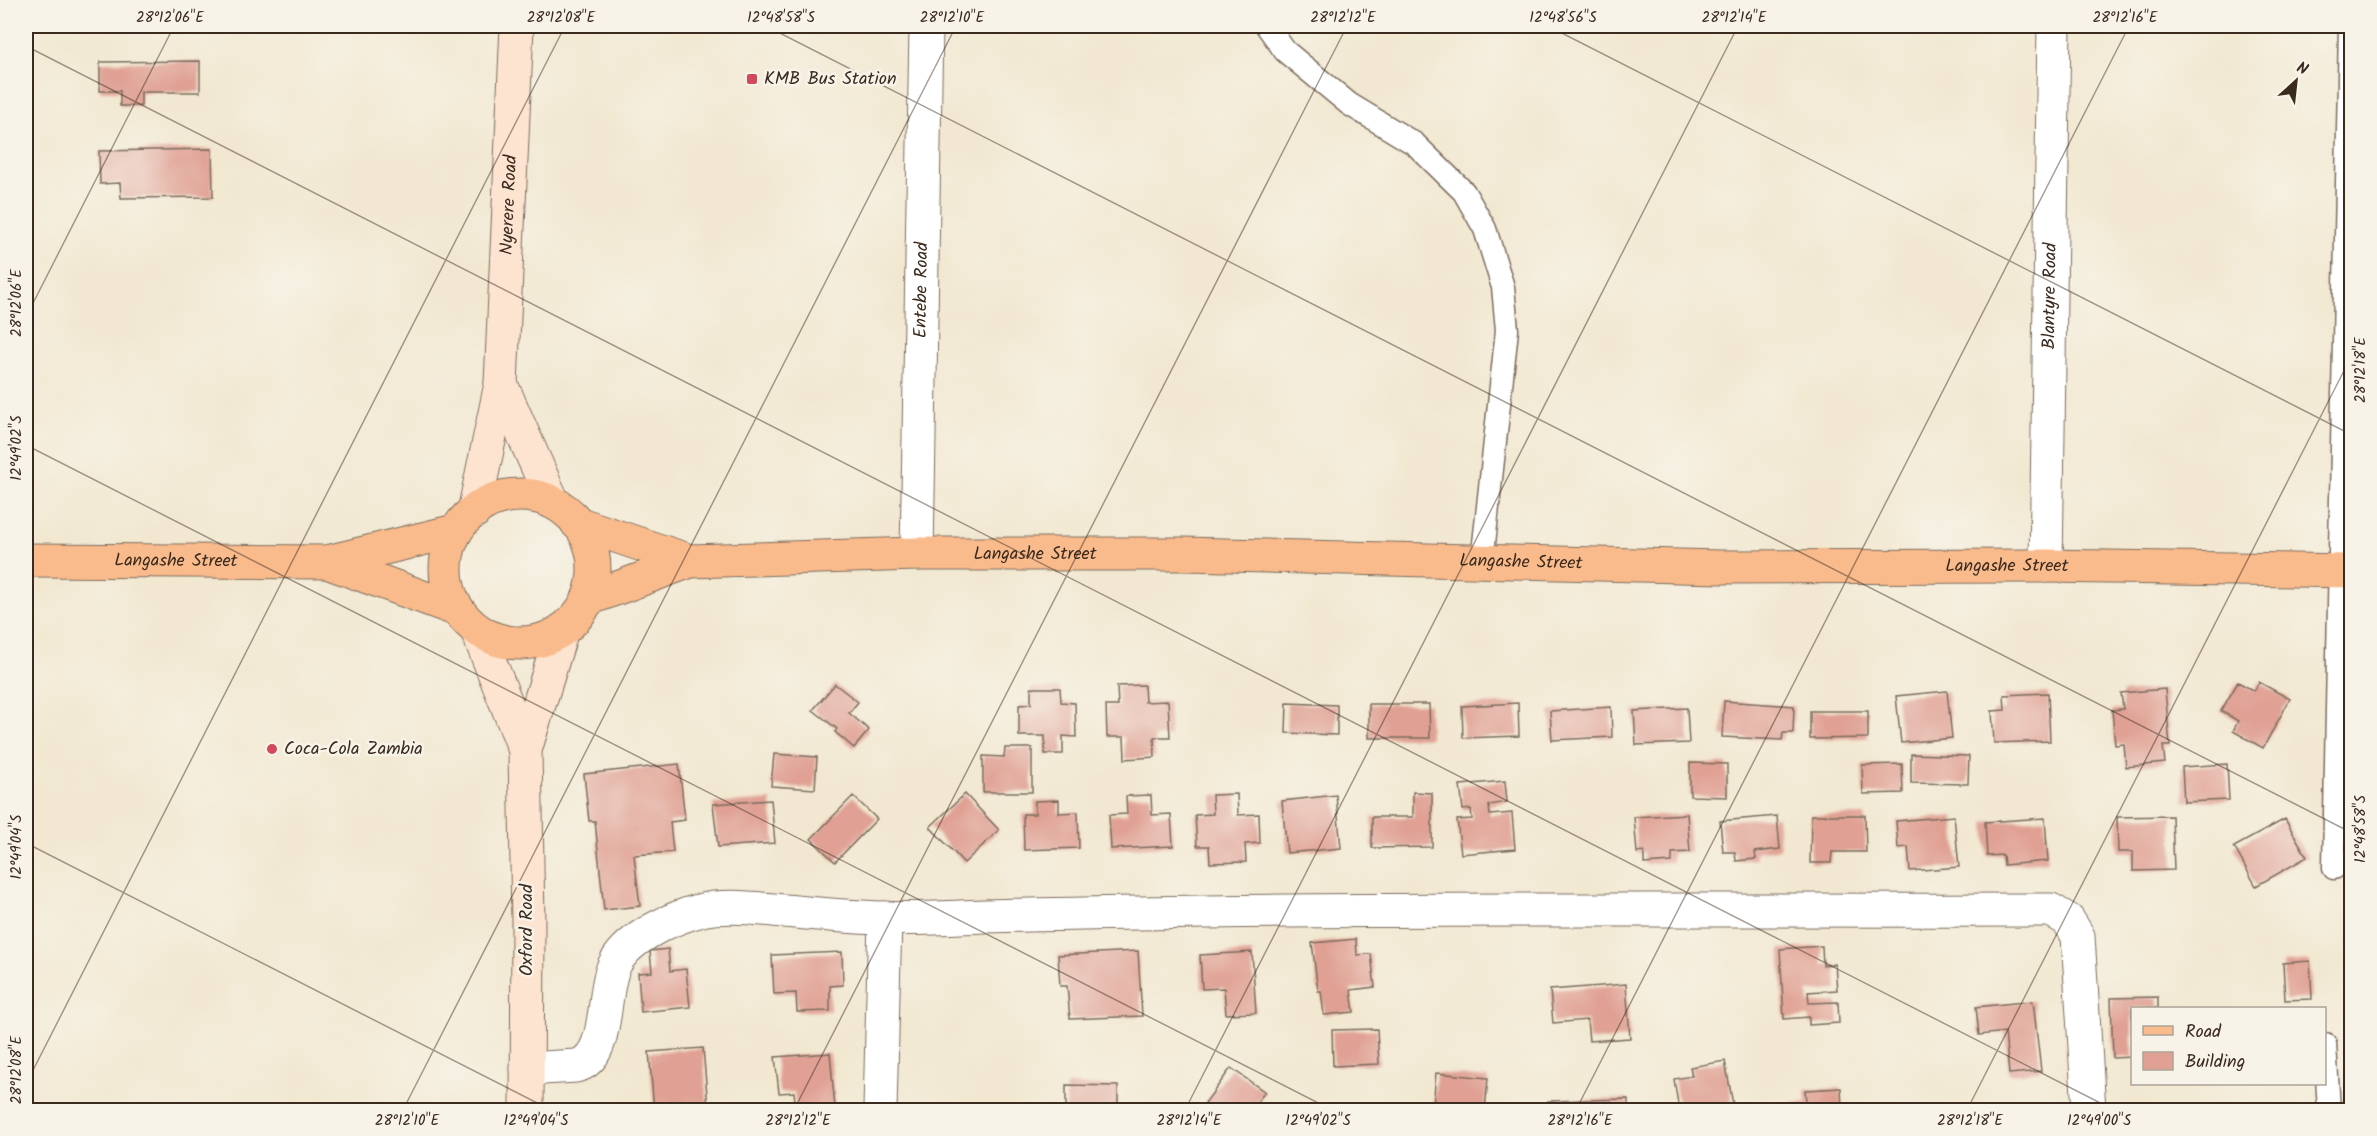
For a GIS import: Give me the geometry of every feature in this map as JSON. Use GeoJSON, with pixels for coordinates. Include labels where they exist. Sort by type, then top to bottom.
{"type":"FeatureCollection","features":[{"type":"Feature","properties":{"kind":"main road","name":"Nyerere Road"},"geometry":{"type":"LineString","coordinates":[[465,521],[501,384],[518,26]]}},
{"type":"Feature","properties":{"kind":"main road","name":"Nyerere Road"},"geometry":{"type":"LineString","coordinates":[[501,384],[552,500]]}},
{"type":"Feature","properties":{"kind":"main road"},"geometry":{"type":"LineString","coordinates":[[511,494],[532,494],[552,500],[567,509],[578,523],[591,547],[594,573],[588,599],[577,616],[561,630],[542,640],[519,643],[498,640],[467,620],[448,592],[444,571],[447,550],[465,521],[491,500],[511,494]]}},
{"type":"Feature","properties":{"kind":"main road","name":"Langashe Street"},"geometry":{"type":"LineString","coordinates":[[26,560],[327,562],[465,521]]}},
{"type":"Feature","properties":{"kind":"main road","name":"Langashe Street"},"geometry":{"type":"LineString","coordinates":[[578,523],[690,561]]}},
{"type":"Feature","properties":{"kind":"main road","name":"Langashe Street"},"geometry":{"type":"LineString","coordinates":[[588,599],[690,561],[917,554],[1183,554],[1721,567],[2046,566],[2346,571]]}},
{"type":"Feature","properties":{"kind":"main road","name":"Langashe Street"},"geometry":{"type":"LineString","coordinates":[[327,562],[467,620]]}},
{"type":"Feature","properties":{"kind":"main road","name":"Oxford Road"},"geometry":{"type":"LineString","coordinates":[[467,620],[525,750]]}},
{"type":"Feature","properties":{"kind":"main road","name":"Oxford Road"},"geometry":{"type":"LineString","coordinates":[[527,1110],[528,922],[525,750],[561,630]]}},
{"type":"Feature","properties":{"kind":"street","name":"Entebe Road"},"geometry":{"type":"LineString","coordinates":[[917,554],[926,26]]}},
{"type":"Feature","properties":{"kind":"street","name":"Blantyre Road"},"geometry":{"type":"LineString","coordinates":[[2046,566],[2054,26]]}},
{"type":"Feature","properties":{"kind":"street"},"geometry":{"type":"LineString","coordinates":[[527,1069],[576,1066],[591,1059],[599,1041],[610,974],[616,962],[642,935],[668,922],[702,910],[735,907],[885,918],[1147,912],[2050,910],[2068,920],[2078,936],[2089,1110]]}},
{"type":"Feature","properties":{"kind":"street"},"geometry":{"type":"LineString","coordinates":[[880,1110],[885,918]]}},
{"type":"Feature","properties":{"kind":"lane"},"geometry":{"type":"LineString","coordinates":[[1267,26],[1285,51],[1349,104],[1415,144],[1464,192],[1485,229],[1503,287],[1507,330],[1482,561]]}},
{"type":"Feature","properties":{"kind":"lane"},"geometry":{"type":"LineString","coordinates":[[2334,868],[2346,571],[2350,26]]}},
{"type":"Feature","properties":{"kind":"lane"},"geometry":{"type":"LineString","coordinates":[[2326,1060],[2329,1110]]}},
{"type":"Feature","properties":{"kind":"building"},"geometry":{"type":"Polygon","coordinates":[[[200,61],[200,92],[141,92],[141,106],[120,106],[120,91],[100,91],[100,62],[200,61]]]}},
{"type":"Feature","properties":{"kind":"building"},"geometry":{"type":"Polygon","coordinates":[[[212,149],[213,197],[121,198],[120,183],[100,184],[99,151],[212,149]]]}},
{"type":"Feature","properties":{"kind":"building"},"geometry":{"type":"Polygon","coordinates":[[[2238,682],[2254,691],[2259,682],[2290,699],[2263,748],[2233,731],[2238,721],[2221,711],[2238,682]]]}},
{"type":"Feature","properties":{"kind":"building"},"geometry":{"type":"Polygon","coordinates":[[[835,684],[858,702],[849,713],[869,730],[854,748],[835,732],[837,729],[813,710],[835,684]]]}},
{"type":"Feature","properties":{"kind":"building"},"geometry":{"type":"Polygon","coordinates":[[[1144,685],[1145,702],[1168,701],[1170,737],[1154,737],[1155,757],[1125,759],[1124,737],[1107,737],[1106,706],[1118,706],[1117,686],[1144,685]]]}},
{"type":"Feature","properties":{"kind":"building"},"geometry":{"type":"Polygon","coordinates":[[[1031,688],[1060,688],[1061,702],[1075,703],[1076,737],[1063,736],[1063,754],[1045,754],[1045,736],[1019,736],[1019,705],[1031,704],[1031,688]]]}},
{"type":"Feature","properties":{"kind":"building"},"geometry":{"type":"Polygon","coordinates":[[[2165,689],[2170,746],[2163,746],[2165,763],[2126,767],[2124,744],[2115,745],[2112,710],[2123,709],[2121,693],[2165,689]]]}},
{"type":"Feature","properties":{"kind":"building"},"geometry":{"type":"Polygon","coordinates":[[[1947,691],[1952,738],[1901,743],[1896,696],[1947,691]]]}},
{"type":"Feature","properties":{"kind":"building"},"geometry":{"type":"Polygon","coordinates":[[[2048,693],[2050,741],[1994,743],[1992,711],[2005,710],[2004,695],[2048,693]]]}},
{"type":"Feature","properties":{"kind":"building"},"geometry":{"type":"Polygon","coordinates":[[[1724,701],[1794,706],[1793,733],[1783,733],[1782,740],[1722,737],[1724,701]]]}},
{"type":"Feature","properties":{"kind":"building"},"geometry":{"type":"Polygon","coordinates":[[[1287,703],[1337,705],[1337,735],[1286,733],[1287,703]]]}},
{"type":"Feature","properties":{"kind":"building"},"geometry":{"type":"Polygon","coordinates":[[[1518,703],[1519,736],[1463,738],[1462,706],[1518,703]]]}},
{"type":"Feature","properties":{"kind":"building"},"geometry":{"type":"Polygon","coordinates":[[[1369,704],[1429,704],[1430,738],[1369,738],[1369,704]]]}},
{"type":"Feature","properties":{"kind":"building"},"geometry":{"type":"Polygon","coordinates":[[[1611,707],[1612,737],[1552,740],[1550,711],[1611,707]]]}},
{"type":"Feature","properties":{"kind":"building"},"geometry":{"type":"Polygon","coordinates":[[[1687,708],[1689,743],[1636,745],[1634,711],[1687,708]]]}},
{"type":"Feature","properties":{"kind":"building"},"geometry":{"type":"Polygon","coordinates":[[[1810,711],[1868,711],[1868,738],[1810,739],[1810,711]]]}},
{"type":"Feature","properties":{"kind":"building"},"geometry":{"type":"Polygon","coordinates":[[[1005,748],[1032,748],[1032,792],[983,792],[983,756],[1004,757],[1005,748]]]}},
{"type":"Feature","properties":{"kind":"building"},"geometry":{"type":"Polygon","coordinates":[[[774,754],[817,757],[815,789],[771,786],[774,754]]]}},
{"type":"Feature","properties":{"kind":"building"},"geometry":{"type":"Polygon","coordinates":[[[1911,754],[1969,756],[1968,784],[1911,783],[1911,754]]]}},
{"type":"Feature","properties":{"kind":"building"},"geometry":{"type":"Polygon","coordinates":[[[1690,763],[1727,764],[1727,797],[1690,796],[1690,763]]]}},
{"type":"Feature","properties":{"kind":"building"},"geometry":{"type":"Polygon","coordinates":[[[679,764],[685,820],[670,822],[673,852],[634,855],[640,906],[604,910],[595,821],[589,821],[584,774],[679,764]]]}},
{"type":"Feature","properties":{"kind":"building"},"geometry":{"type":"Polygon","coordinates":[[[1902,764],[1903,793],[1863,794],[1862,765],[1902,764]]]}},
{"type":"Feature","properties":{"kind":"building"},"geometry":{"type":"Polygon","coordinates":[[[2227,764],[2229,800],[2184,802],[2182,767],[2227,764]]]}},
{"type":"Feature","properties":{"kind":"building"},"geometry":{"type":"Polygon","coordinates":[[[1505,781],[1507,802],[1489,805],[1490,815],[1512,813],[1515,849],[1461,854],[1457,820],[1472,819],[1471,809],[1463,810],[1460,785],[1505,781]]]}},
{"type":"Feature","properties":{"kind":"building"},"geometry":{"type":"Polygon","coordinates":[[[1413,792],[1432,793],[1432,847],[1372,848],[1372,817],[1413,817],[1413,792]]]}},
{"type":"Feature","properties":{"kind":"building"},"geometry":{"type":"Polygon","coordinates":[[[965,794],[999,830],[964,863],[930,827],[965,794]]]}},
{"type":"Feature","properties":{"kind":"building"},"geometry":{"type":"Polygon","coordinates":[[[1237,794],[1238,815],[1259,814],[1260,843],[1245,844],[1246,862],[1210,863],[1209,846],[1197,846],[1195,815],[1213,814],[1212,795],[1237,794]]]}},
{"type":"Feature","properties":{"kind":"building"},"geometry":{"type":"Polygon","coordinates":[[[1151,795],[1152,815],[1171,814],[1173,846],[1111,849],[1109,815],[1127,814],[1126,796],[1151,795]]]}},
{"type":"Feature","properties":{"kind":"building"},"geometry":{"type":"Polygon","coordinates":[[[1336,795],[1341,848],[1287,853],[1282,801],[1336,795]]]}},
{"type":"Feature","properties":{"kind":"building"},"geometry":{"type":"Polygon","coordinates":[[[853,796],[877,819],[835,862],[811,839],[853,796]]]}},
{"type":"Feature","properties":{"kind":"building"},"geometry":{"type":"Polygon","coordinates":[[[771,800],[775,843],[718,847],[713,804],[771,800]]]}},
{"type":"Feature","properties":{"kind":"building"},"geometry":{"type":"Polygon","coordinates":[[[1059,800],[1059,813],[1078,812],[1079,848],[1024,850],[1023,814],[1035,814],[1035,801],[1059,800]]]}},
{"type":"Feature","properties":{"kind":"building"},"geometry":{"type":"Polygon","coordinates":[[[1687,814],[1690,852],[1672,853],[1672,862],[1644,864],[1644,852],[1637,853],[1634,817],[1687,814]]]}},
{"type":"Feature","properties":{"kind":"building"},"geometry":{"type":"Polygon","coordinates":[[[1811,815],[1865,815],[1866,852],[1832,852],[1831,863],[1810,863],[1811,815]]]}},
{"type":"Feature","properties":{"kind":"building"},"geometry":{"type":"Polygon","coordinates":[[[1777,816],[1780,849],[1755,852],[1756,859],[1736,861],[1735,852],[1723,852],[1720,821],[1777,816]]]}},
{"type":"Feature","properties":{"kind":"building"},"geometry":{"type":"Polygon","coordinates":[[[1954,816],[1959,867],[1910,871],[1908,847],[1898,848],[1896,821],[1954,816]]]}},
{"type":"Feature","properties":{"kind":"building"},"geometry":{"type":"Polygon","coordinates":[[[2172,816],[2174,870],[2133,871],[2133,852],[2118,852],[2117,817],[2172,816]]]}},
{"type":"Feature","properties":{"kind":"building"},"geometry":{"type":"Polygon","coordinates":[[[2045,818],[2048,861],[2004,865],[2003,855],[1987,856],[1985,822],[2045,818]]]}},
{"type":"Feature","properties":{"kind":"building"},"geometry":{"type":"Polygon","coordinates":[[[2285,819],[2307,857],[2256,886],[2234,847],[2285,819]]]}},
{"type":"Feature","properties":{"kind":"building"},"geometry":{"type":"Polygon","coordinates":[[[1356,939],[1357,955],[1371,954],[1375,987],[1351,990],[1354,1012],[1324,1015],[1321,991],[1318,991],[1312,943],[1356,939]]]}},
{"type":"Feature","properties":{"kind":"building"},"geometry":{"type":"Polygon","coordinates":[[[1822,946],[1823,965],[1835,964],[1837,990],[1808,992],[1809,1003],[1838,1002],[1839,1023],[1809,1025],[1809,1017],[1784,1019],[1780,949],[1822,946]]]}},
{"type":"Feature","properties":{"kind":"building"},"geometry":{"type":"Polygon","coordinates":[[[668,949],[670,971],[686,969],[690,1007],[641,1012],[638,973],[652,972],[650,951],[668,949]]]}},
{"type":"Feature","properties":{"kind":"building"},"geometry":{"type":"Polygon","coordinates":[[[1138,951],[1142,1016],[1070,1019],[1067,986],[1060,986],[1058,955],[1138,951]]]}},
{"type":"Feature","properties":{"kind":"building"},"geometry":{"type":"Polygon","coordinates":[[[842,952],[843,985],[830,986],[830,1011],[797,1012],[796,993],[774,994],[772,955],[842,952]]]}},
{"type":"Feature","properties":{"kind":"building"},"geometry":{"type":"Polygon","coordinates":[[[1252,952],[1256,1013],[1226,1014],[1224,988],[1202,989],[1200,955],[1252,952]]]}},
{"type":"Feature","properties":{"kind":"building"},"geometry":{"type":"Polygon","coordinates":[[[2310,961],[2312,999],[2285,1000],[2283,963],[2310,961]]]}},
{"type":"Feature","properties":{"kind":"building"},"geometry":{"type":"Polygon","coordinates":[[[1626,984],[1630,1038],[1589,1041],[1587,1020],[1553,1023],[1550,990],[1626,984]]]}},
{"type":"Feature","properties":{"kind":"building"},"geometry":{"type":"Polygon","coordinates":[[[2158,997],[2158,1007],[2131,1007],[2131,1057],[2113,1058],[2111,998],[2158,997]]]}},
{"type":"Feature","properties":{"kind":"building"},"geometry":{"type":"Polygon","coordinates":[[[2033,1001],[2041,1071],[2009,1074],[2005,1032],[1979,1035],[1976,1007],[2033,1001]]]}},
{"type":"Feature","properties":{"kind":"building"},"geometry":{"type":"Polygon","coordinates":[[[1377,1029],[1379,1064],[1333,1066],[1332,1030],[1377,1029]]]}},
{"type":"Feature","properties":{"kind":"building"},"geometry":{"type":"Polygon","coordinates":[[[703,1048],[708,1107],[654,1110],[649,1052],[703,1048]]]}},
{"type":"Feature","properties":{"kind":"building"},"geometry":{"type":"Polygon","coordinates":[[[830,1053],[835,1108],[796,1110],[794,1092],[779,1093],[775,1057],[830,1053]]]}},
{"type":"Feature","properties":{"kind":"building"},"geometry":{"type":"Polygon","coordinates":[[[1725,1061],[1734,1110],[1679,1110],[1674,1079],[1692,1076],[1690,1067],[1725,1061]]]}},
{"type":"Feature","properties":{"kind":"building"},"geometry":{"type":"Polygon","coordinates":[[[1231,1068],[1265,1092],[1251,1110],[1215,1110],[1205,1103],[1231,1068]]]}},
{"type":"Feature","properties":{"kind":"building"},"geometry":{"type":"Polygon","coordinates":[[[1436,1073],[1488,1078],[1485,1110],[1433,1107],[1436,1073]]]}},
{"type":"Feature","properties":{"kind":"building"},"geometry":{"type":"Polygon","coordinates":[[[1066,1085],[1118,1086],[1118,1110],[1066,1110],[1066,1085]]]}},
{"type":"Feature","properties":{"kind":"building"},"geometry":{"type":"Polygon","coordinates":[[[1841,1088],[1842,1110],[1789,1110],[1789,1103],[1806,1102],[1805,1090],[1841,1088]]]}},
{"type":"Feature","properties":{"kind":"building"},"geometry":{"type":"Polygon","coordinates":[[[1628,1099],[1628,1110],[1548,1110],[1548,1101],[1628,1099]]]}},
{"type":"Feature","properties":{"kind":"building"},"geometry":{"type":"Polygon","coordinates":[[[1389,1107],[1389,1110],[1324,1110],[1324,1109],[1389,1107]]]}},
{"type":"Feature","properties":{"kind":"place","name":"KMB Bus Station"},"geometry":{"type":"Point","coordinates":[752,79]}},
{"type":"Feature","properties":{"kind":"place","name":"Coca-Cola Zambia"},"geometry":{"type":"Point","coordinates":[272,749]}}]}
